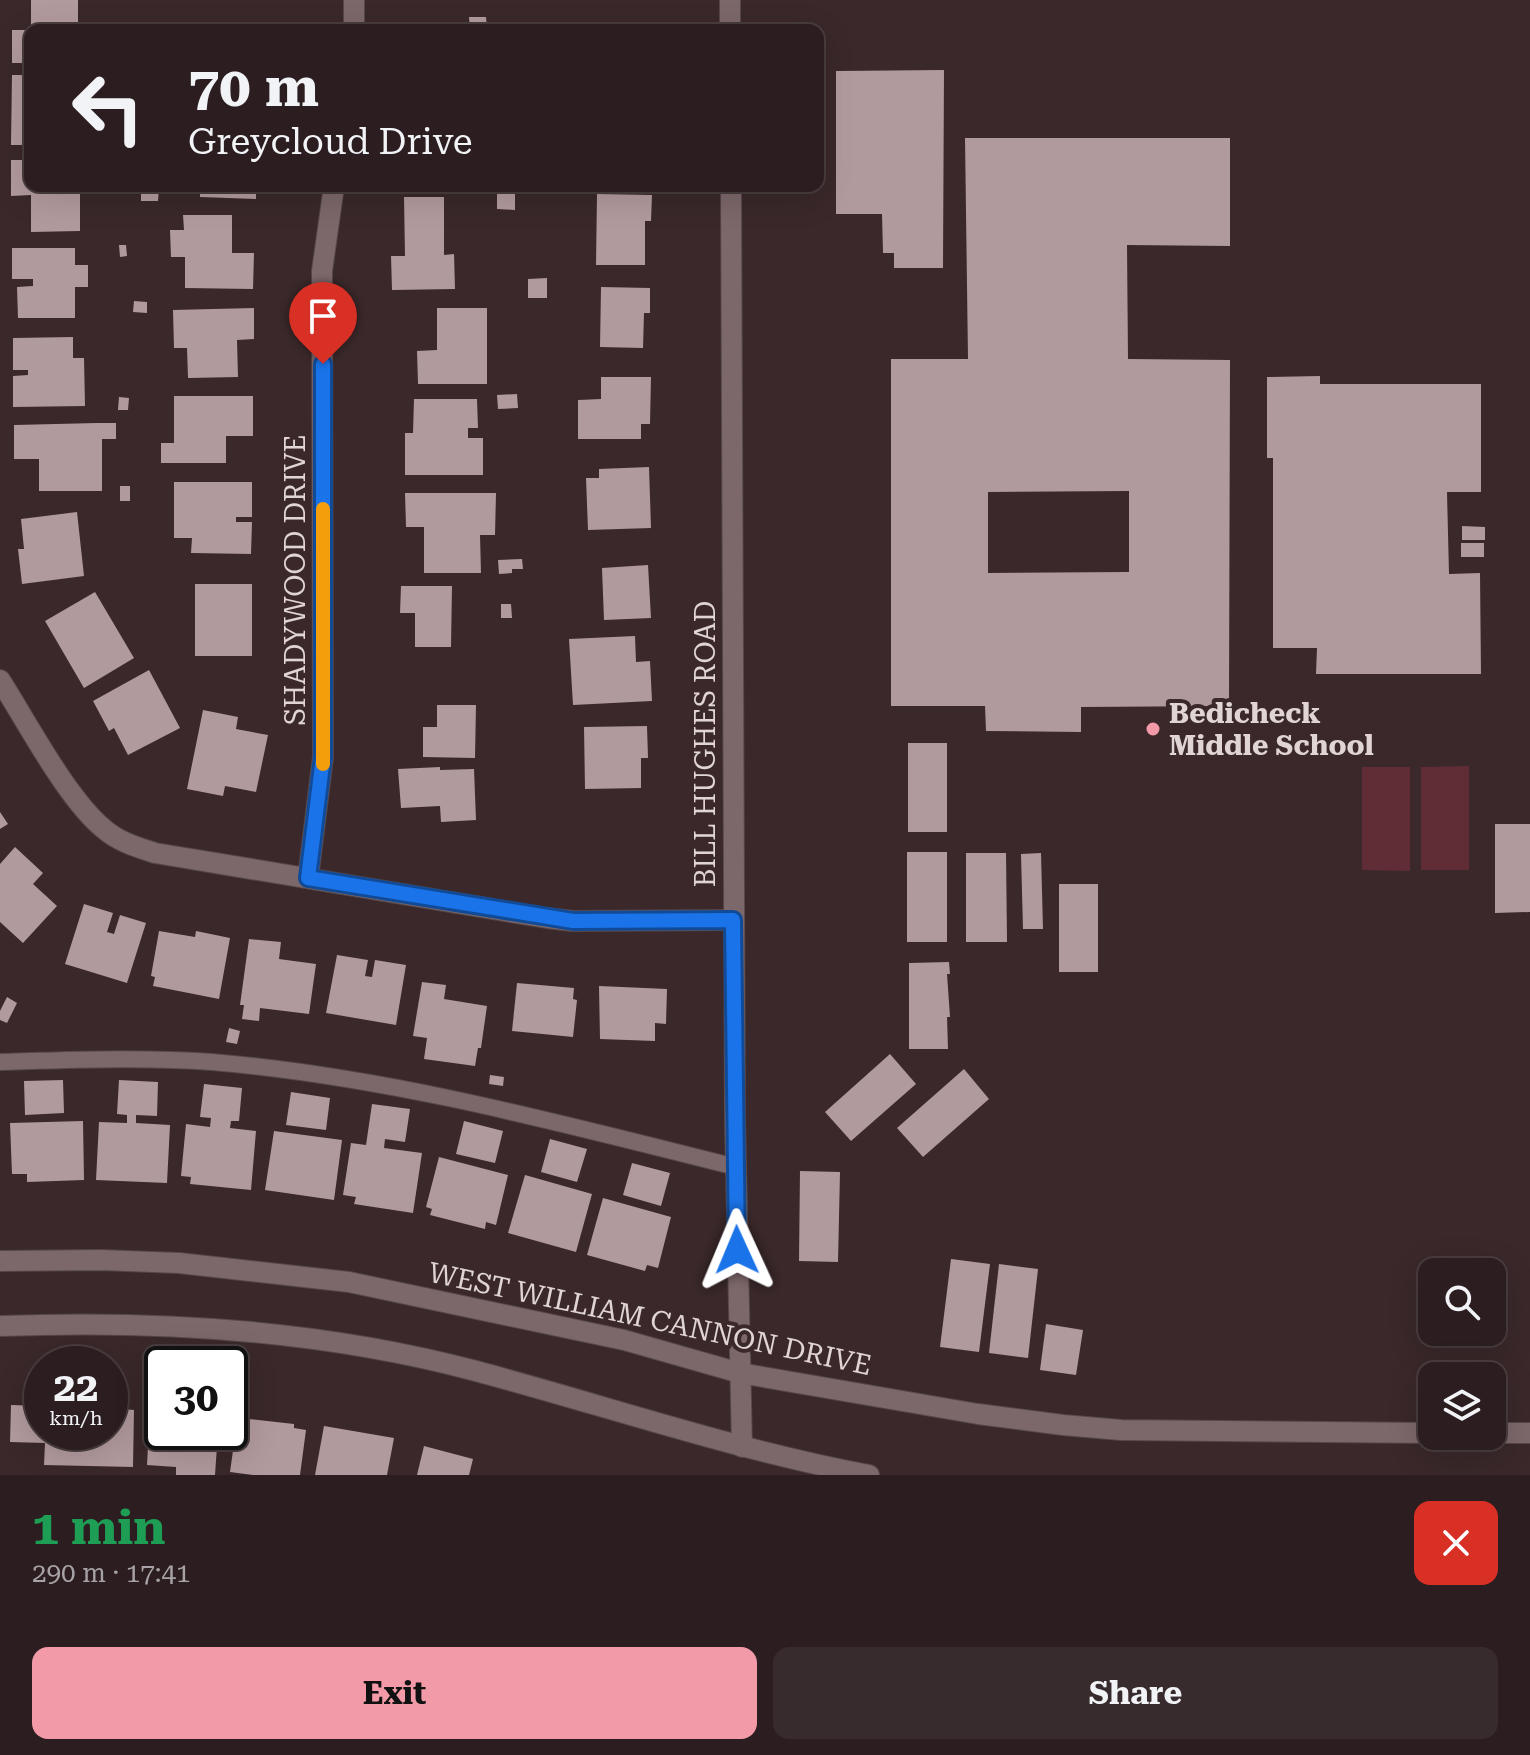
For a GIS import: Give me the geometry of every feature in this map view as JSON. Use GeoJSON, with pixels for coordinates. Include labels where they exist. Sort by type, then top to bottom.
{"type":"FeatureCollection","features":[{"type":"Feature","properties":{"kind":"street"},"geometry":{"type":"LineString","coordinates":[[354,0],[354,24]]}},
{"type":"Feature","properties":{"kind":"street"},"geometry":{"type":"LineString","coordinates":[[730,0],[730,24]]}},
{"type":"Feature","properties":{"kind":"street","name":"SHADYWOOD DRIVE"},"geometry":{"type":"LineString","coordinates":[[308,878],[323,757],[322,271],[333,192]]}},
{"type":"Feature","properties":{"kind":"street","name":"BILL HUGHES ROAD"},"geometry":{"type":"LineString","coordinates":[[731,192],[733,920],[742,1447]]}},
{"type":"Feature","properties":{"kind":"street"},"geometry":{"type":"LineString","coordinates":[[0,680],[74,795],[102,827],[116,838],[155,853],[573,921],[733,920]]}},
{"type":"Feature","properties":{"kind":"street","name":"WEST WILLIAM CANNON DRIVE"},"geometry":{"type":"LineString","coordinates":[[0,1261],[179,1263],[349,1282],[624,1340],[740,1373],[978,1414],[1121,1430],[1418,1433]]}},
{"type":"Feature","properties":{"kind":"street"},"geometry":{"type":"LineString","coordinates":[[0,1326],[70,1323],[154,1326],[272,1335],[339,1344],[474,1371],[742,1447],[869,1475]]}},
{"type":"Feature","properties":{"kind":"street"},"geometry":{"type":"LineString","coordinates":[[1506,1433],[1530,1433]]}},
{"type":"Feature","properties":{"kind":"lane"},"geometry":{"type":"LineString","coordinates":[[0,1062],[155,1059],[213,1062],[305,1073],[470,1102],[736,1167]]}},
{"type":"Feature","properties":{"kind":"shaded area"},"geometry":{"type":"Polygon","coordinates":[[[1469,766],[1469,870],[1421,870],[1421,767],[1469,766]]]}},
{"type":"Feature","properties":{"kind":"shaded area"},"geometry":{"type":"Polygon","coordinates":[[[1362,767],[1410,767],[1410,871],[1362,870],[1362,767]]]}},
{"type":"Feature","properties":{"kind":"building"},"geometry":{"type":"Polygon","coordinates":[[[31,0],[78,0],[78,24],[31,24],[31,0]]]}},
{"type":"Feature","properties":{"kind":"building"},"geometry":{"type":"Polygon","coordinates":[[[469,17],[486,17],[487,24],[470,24],[469,17]]]}},
{"type":"Feature","properties":{"kind":"building"},"geometry":{"type":"Polygon","coordinates":[[[12,30],[24,30],[24,63],[12,63],[12,30]]]}},
{"type":"Feature","properties":{"kind":"building"},"geometry":{"type":"Polygon","coordinates":[[[944,70],[943,268],[894,268],[894,253],[883,253],[882,214],[836,214],[836,71],[944,70]]]}},
{"type":"Feature","properties":{"kind":"building"},"geometry":{"type":"Polygon","coordinates":[[[12,75],[24,75],[24,145],[11,145],[12,75]]]}},
{"type":"Feature","properties":{"kind":"building"},"geometry":{"type":"Polygon","coordinates":[[[965,138],[1230,138],[1230,246],[1127,245],[1128,359],[1230,360],[1229,706],[1081,707],[1081,732],[986,731],[985,706],[891,706],[891,359],[968,359],[965,138]],[[1129,491],[988,492],[988,573],[1129,572],[1129,491]]]}},
{"type":"Feature","properties":{"kind":"building"},"geometry":{"type":"Polygon","coordinates":[[[11,160],[24,160],[24,192],[80,192],[80,231],[31,232],[31,195],[11,196],[11,160]]]}},
{"type":"Feature","properties":{"kind":"building"},"geometry":{"type":"Polygon","coordinates":[[[141,192],[159,192],[158,201],[141,201],[141,192]]]}},
{"type":"Feature","properties":{"kind":"building"},"geometry":{"type":"Polygon","coordinates":[[[200,192],[256,192],[256,199],[200,197],[200,192]]]}},
{"type":"Feature","properties":{"kind":"building"},"geometry":{"type":"Polygon","coordinates":[[[497,194],[515,194],[515,210],[497,209],[497,194]]]}},
{"type":"Feature","properties":{"kind":"building"},"geometry":{"type":"Polygon","coordinates":[[[597,194],[652,195],[651,221],[645,221],[645,265],[596,265],[597,194]]]}},
{"type":"Feature","properties":{"kind":"building"},"geometry":{"type":"Polygon","coordinates":[[[404,197],[444,197],[444,255],[454,254],[455,289],[392,290],[391,256],[405,256],[404,197]]]}},
{"type":"Feature","properties":{"kind":"building"},"geometry":{"type":"Polygon","coordinates":[[[183,215],[232,215],[232,253],[254,253],[253,289],[185,288],[185,257],[171,257],[170,230],[184,230],[183,215]]]}},
{"type":"Feature","properties":{"kind":"building"},"geometry":{"type":"Polygon","coordinates":[[[119,245],[126,245],[127,256],[120,257],[119,245]]]}},
{"type":"Feature","properties":{"kind":"building"},"geometry":{"type":"Polygon","coordinates":[[[12,248],[75,248],[75,265],[88,265],[88,287],[75,287],[75,318],[18,318],[17,287],[33,286],[33,279],[12,279],[12,248]]]}},
{"type":"Feature","properties":{"kind":"building"},"geometry":{"type":"Polygon","coordinates":[[[547,278],[547,298],[528,298],[528,279],[547,278]]]}},
{"type":"Feature","properties":{"kind":"building"},"geometry":{"type":"Polygon","coordinates":[[[601,287],[650,288],[650,313],[644,313],[643,348],[600,347],[601,287]]]}},
{"type":"Feature","properties":{"kind":"building"},"geometry":{"type":"Polygon","coordinates":[[[134,301],[147,302],[147,313],[133,312],[134,301]]]}},
{"type":"Feature","properties":{"kind":"building"},"geometry":{"type":"Polygon","coordinates":[[[254,308],[254,339],[237,340],[238,377],[188,378],[187,348],[174,348],[173,310],[254,308]]]}},
{"type":"Feature","properties":{"kind":"building"},"geometry":{"type":"Polygon","coordinates":[[[437,308],[487,308],[487,384],[418,384],[417,351],[437,350],[437,308]]]}},
{"type":"Feature","properties":{"kind":"building"},"geometry":{"type":"Polygon","coordinates":[[[73,337],[73,358],[84,358],[85,406],[13,407],[13,376],[28,375],[28,370],[13,370],[13,338],[73,337]]]}},
{"type":"Feature","properties":{"kind":"building"},"geometry":{"type":"Polygon","coordinates":[[[1320,376],[1320,384],[1481,384],[1481,492],[1447,492],[1449,574],[1480,573],[1481,674],[1316,674],[1317,648],[1273,648],[1273,458],[1267,458],[1267,377],[1320,376]]]}},
{"type":"Feature","properties":{"kind":"building"},"geometry":{"type":"Polygon","coordinates":[[[601,377],[651,377],[650,424],[641,424],[641,439],[578,439],[578,400],[601,399],[601,377]]]}},
{"type":"Feature","properties":{"kind":"building"},"geometry":{"type":"Polygon","coordinates":[[[517,394],[518,408],[498,409],[497,395],[517,394]]]}},
{"type":"Feature","properties":{"kind":"building"},"geometry":{"type":"Polygon","coordinates":[[[174,396],[253,396],[253,436],[226,436],[226,463],[161,463],[161,443],[174,443],[174,396]]]}},
{"type":"Feature","properties":{"kind":"building"},"geometry":{"type":"Polygon","coordinates":[[[119,397],[129,398],[128,410],[118,410],[119,397]]]}},
{"type":"Feature","properties":{"kind":"building"},"geometry":{"type":"Polygon","coordinates":[[[414,399],[477,399],[478,428],[468,428],[468,438],[483,438],[483,475],[405,475],[405,433],[413,433],[414,399]]]}},
{"type":"Feature","properties":{"kind":"building"},"geometry":{"type":"Polygon","coordinates":[[[116,423],[116,439],[102,439],[102,491],[39,491],[39,459],[14,459],[14,425],[116,423]]]}},
{"type":"Feature","properties":{"kind":"building"},"geometry":{"type":"Polygon","coordinates":[[[649,467],[651,528],[588,530],[586,478],[599,478],[599,469],[649,467]]]}},
{"type":"Feature","properties":{"kind":"building"},"geometry":{"type":"Polygon","coordinates":[[[174,482],[252,482],[252,517],[236,517],[236,522],[252,522],[251,554],[191,553],[192,538],[174,538],[174,482]]]}},
{"type":"Feature","properties":{"kind":"building"},"geometry":{"type":"Polygon","coordinates":[[[120,486],[130,486],[130,501],[120,501],[120,486]]]}},
{"type":"Feature","properties":{"kind":"building"},"geometry":{"type":"Polygon","coordinates":[[[405,493],[496,493],[495,535],[480,535],[481,573],[424,573],[424,527],[406,527],[405,493]]]}},
{"type":"Feature","properties":{"kind":"building"},"geometry":{"type":"Polygon","coordinates":[[[77,512],[84,576],[22,584],[18,549],[24,549],[21,519],[77,512]]]}},
{"type":"Feature","properties":{"kind":"building"},"geometry":{"type":"Polygon","coordinates":[[[1462,526],[1485,527],[1485,540],[1462,540],[1462,526]]]}},
{"type":"Feature","properties":{"kind":"building"},"geometry":{"type":"Polygon","coordinates":[[[1461,543],[1484,543],[1484,557],[1461,557],[1461,543]]]}},
{"type":"Feature","properties":{"kind":"building"},"geometry":{"type":"Polygon","coordinates":[[[522,559],[523,569],[499,574],[498,560],[522,559]]]}},
{"type":"Feature","properties":{"kind":"building"},"geometry":{"type":"Polygon","coordinates":[[[648,565],[651,618],[604,620],[602,568],[648,565]]]}},
{"type":"Feature","properties":{"kind":"building"},"geometry":{"type":"Polygon","coordinates":[[[195,584],[252,584],[252,656],[195,656],[195,584]]]}},
{"type":"Feature","properties":{"kind":"building"},"geometry":{"type":"Polygon","coordinates":[[[401,586],[452,586],[451,647],[415,647],[415,613],[400,613],[401,586]]]}},
{"type":"Feature","properties":{"kind":"building"},"geometry":{"type":"Polygon","coordinates":[[[95,592],[134,658],[84,688],[45,621],[95,592]]]}},
{"type":"Feature","properties":{"kind":"building"},"geometry":{"type":"Polygon","coordinates":[[[501,604],[511,604],[512,618],[501,618],[501,604]]]}},
{"type":"Feature","properties":{"kind":"building"},"geometry":{"type":"Polygon","coordinates":[[[635,636],[636,662],[650,661],[652,701],[573,705],[569,639],[635,636]]]}},
{"type":"Feature","properties":{"kind":"building"},"geometry":{"type":"Polygon","coordinates":[[[149,670],[180,728],[128,755],[114,728],[109,731],[93,701],[149,670]]]}},
{"type":"Feature","properties":{"kind":"building"},"geometry":{"type":"Polygon","coordinates":[[[437,705],[476,705],[475,758],[423,757],[423,727],[437,727],[437,705]]]}},
{"type":"Feature","properties":{"kind":"building"},"geometry":{"type":"Polygon","coordinates":[[[203,710],[238,717],[236,729],[268,735],[256,792],[225,786],[223,796],[187,789],[203,710]]]}},
{"type":"Feature","properties":{"kind":"building"},"geometry":{"type":"Polygon","coordinates":[[[647,726],[648,758],[641,758],[641,788],[585,789],[584,727],[647,726]]]}},
{"type":"Feature","properties":{"kind":"building"},"geometry":{"type":"Polygon","coordinates":[[[908,743],[947,743],[947,832],[908,832],[908,743]]]}},
{"type":"Feature","properties":{"kind":"building"},"geometry":{"type":"Polygon","coordinates":[[[440,767],[440,770],[474,769],[476,820],[441,822],[440,806],[401,808],[398,769],[440,767]]]}},
{"type":"Feature","properties":{"kind":"building"},"geometry":{"type":"Polygon","coordinates":[[[0,812],[8,824],[0,829],[0,812]]]}},
{"type":"Feature","properties":{"kind":"building"},"geometry":{"type":"Polygon","coordinates":[[[1495,824],[1530,824],[1530,912],[1495,913],[1495,824]]]}},
{"type":"Feature","properties":{"kind":"building"},"geometry":{"type":"Polygon","coordinates":[[[15,847],[43,873],[33,884],[57,906],[23,943],[0,922],[0,864],[15,847]]]}},
{"type":"Feature","properties":{"kind":"building"},"geometry":{"type":"Polygon","coordinates":[[[907,852],[947,852],[947,942],[907,942],[907,852]]]}},
{"type":"Feature","properties":{"kind":"building"},"geometry":{"type":"Polygon","coordinates":[[[966,853],[1006,853],[1007,942],[966,942],[966,853]]]}},
{"type":"Feature","properties":{"kind":"building"},"geometry":{"type":"Polygon","coordinates":[[[1041,853],[1043,929],[1023,929],[1021,854],[1041,853]]]}},
{"type":"Feature","properties":{"kind":"building"},"geometry":{"type":"Polygon","coordinates":[[[1059,884],[1098,884],[1098,972],[1059,972],[1059,884]]]}},
{"type":"Feature","properties":{"kind":"building"},"geometry":{"type":"Polygon","coordinates":[[[84,904],[113,913],[107,932],[114,934],[120,915],[146,923],[127,983],[65,964],[84,904]]]}},
{"type":"Feature","properties":{"kind":"building"},"geometry":{"type":"Polygon","coordinates":[[[159,931],[195,937],[196,931],[230,938],[219,999],[153,986],[155,977],[151,976],[159,931]]]}},
{"type":"Feature","properties":{"kind":"building"},"geometry":{"type":"Polygon","coordinates":[[[249,939],[281,942],[279,959],[316,964],[309,1014],[260,1008],[259,1021],[242,1019],[244,1005],[240,1005],[249,939]]]}},
{"type":"Feature","properties":{"kind":"building"},"geometry":{"type":"Polygon","coordinates":[[[337,955],[368,960],[365,976],[372,977],[375,960],[406,965],[396,1025],[326,1013],[337,955]]]}},
{"type":"Feature","properties":{"kind":"building"},"geometry":{"type":"Polygon","coordinates":[[[949,962],[948,1049],[909,1049],[909,963],[949,962]]]}},
{"type":"Feature","properties":{"kind":"building"},"geometry":{"type":"Polygon","coordinates":[[[422,982],[446,985],[444,999],[487,1006],[475,1066],[424,1059],[427,1038],[413,1036],[422,982]]]}},
{"type":"Feature","properties":{"kind":"building"},"geometry":{"type":"Polygon","coordinates":[[[517,983],[574,988],[573,999],[577,1000],[573,1037],[512,1031],[517,983]]]}},
{"type":"Feature","properties":{"kind":"building"},"geometry":{"type":"Polygon","coordinates":[[[599,986],[667,989],[666,1024],[655,1023],[655,1041],[600,1039],[599,986]]]}},
{"type":"Feature","properties":{"kind":"building"},"geometry":{"type":"Polygon","coordinates":[[[7,997],[17,1003],[7,1023],[0,1020],[0,1011],[7,997]]]}},
{"type":"Feature","properties":{"kind":"building"},"geometry":{"type":"Polygon","coordinates":[[[229,1028],[240,1031],[237,1044],[226,1042],[229,1028]]]}},
{"type":"Feature","properties":{"kind":"building"},"geometry":{"type":"Polygon","coordinates":[[[890,1054],[916,1084],[851,1141],[825,1112],[890,1054]]]}},
{"type":"Feature","properties":{"kind":"building"},"geometry":{"type":"Polygon","coordinates":[[[964,1069],[989,1099],[923,1157],[897,1128],[964,1069]]]}},
{"type":"Feature","properties":{"kind":"building"},"geometry":{"type":"Polygon","coordinates":[[[490,1075],[504,1077],[503,1086],[489,1084],[490,1075]]]}},
{"type":"Feature","properties":{"kind":"building"},"geometry":{"type":"Polygon","coordinates":[[[63,1080],[64,1113],[25,1115],[24,1081],[63,1080]]]}},
{"type":"Feature","properties":{"kind":"building"},"geometry":{"type":"Polygon","coordinates":[[[119,1080],[158,1082],[157,1116],[136,1115],[136,1123],[170,1125],[167,1183],[96,1180],[99,1122],[127,1123],[127,1115],[117,1114],[119,1080]]]}},
{"type":"Feature","properties":{"kind":"building"},"geometry":{"type":"Polygon","coordinates":[[[204,1084],[242,1088],[239,1121],[231,1121],[230,1128],[256,1131],[251,1190],[190,1184],[191,1177],[181,1176],[186,1124],[210,1127],[211,1118],[200,1117],[204,1084]]]}},
{"type":"Feature","properties":{"kind":"building"},"geometry":{"type":"Polygon","coordinates":[[[291,1092],[330,1098],[326,1130],[286,1125],[291,1092]]]}},
{"type":"Feature","properties":{"kind":"building"},"geometry":{"type":"Polygon","coordinates":[[[372,1104],[410,1109],[405,1142],[385,1139],[384,1148],[422,1153],[413,1213],[354,1204],[356,1197],[343,1195],[351,1143],[366,1145],[372,1104]]]}},
{"type":"Feature","properties":{"kind":"building"},"geometry":{"type":"Polygon","coordinates":[[[83,1121],[84,1180],[27,1182],[27,1174],[12,1174],[10,1123],[83,1121]]]}},
{"type":"Feature","properties":{"kind":"building"},"geometry":{"type":"Polygon","coordinates":[[[464,1121],[503,1131],[495,1163],[456,1154],[464,1121]]]}},
{"type":"Feature","properties":{"kind":"building"},"geometry":{"type":"Polygon","coordinates":[[[274,1131],[342,1140],[334,1200],[265,1190],[274,1131]]]}},
{"type":"Feature","properties":{"kind":"building"},"geometry":{"type":"Polygon","coordinates":[[[550,1139],[587,1149],[577,1182],[541,1172],[550,1139]]]}},
{"type":"Feature","properties":{"kind":"building"},"geometry":{"type":"Polygon","coordinates":[[[439,1157],[508,1175],[496,1225],[486,1222],[485,1229],[430,1215],[432,1209],[426,1207],[439,1157]]]}},
{"type":"Feature","properties":{"kind":"building"},"geometry":{"type":"Polygon","coordinates":[[[632,1163],[670,1173],[661,1206],[623,1195],[632,1163]]]}},
{"type":"Feature","properties":{"kind":"building"},"geometry":{"type":"Polygon","coordinates":[[[800,1171],[840,1172],[838,1262],[799,1261],[800,1171]]]}},
{"type":"Feature","properties":{"kind":"building"},"geometry":{"type":"Polygon","coordinates":[[[525,1175],[592,1194],[576,1252],[508,1233],[525,1175]]]}},
{"type":"Feature","properties":{"kind":"building"},"geometry":{"type":"Polygon","coordinates":[[[603,1198],[671,1217],[658,1268],[647,1265],[645,1271],[587,1255],[603,1198]]]}},
{"type":"Feature","properties":{"kind":"building"},"geometry":{"type":"Polygon","coordinates":[[[951,1259],[990,1264],[979,1352],[940,1347],[951,1259]]]}},
{"type":"Feature","properties":{"kind":"building"},"geometry":{"type":"Polygon","coordinates":[[[999,1264],[1038,1269],[1028,1358],[989,1353],[999,1264]]]}},
{"type":"Feature","properties":{"kind":"building"},"geometry":{"type":"Polygon","coordinates":[[[1046,1324],[1083,1330],[1076,1375],[1040,1370],[1046,1324]]]}},
{"type":"Feature","properties":{"kind":"building"},"geometry":{"type":"Polygon","coordinates":[[[11,1405],[24,1405],[24,1442],[10,1442],[11,1405]]]}},
{"type":"Feature","properties":{"kind":"building"},"geometry":{"type":"Polygon","coordinates":[[[128,1409],[134,1410],[133,1467],[44,1465],[45,1450],[128,1450],[128,1409]]]}},
{"type":"Feature","properties":{"kind":"building"},"geometry":{"type":"Polygon","coordinates":[[[249,1419],[294,1424],[294,1428],[306,1430],[300,1475],[230,1472],[233,1450],[248,1450],[249,1419]]]}},
{"type":"Feature","properties":{"kind":"building"},"geometry":{"type":"Polygon","coordinates":[[[324,1426],[394,1438],[387,1475],[315,1475],[324,1426]]]}},
{"type":"Feature","properties":{"kind":"building"},"geometry":{"type":"Polygon","coordinates":[[[424,1446],[473,1459],[469,1475],[417,1475],[424,1446]]]}},
{"type":"Feature","properties":{"kind":"building"},"geometry":{"type":"Polygon","coordinates":[[[148,1450],[217,1450],[215,1475],[176,1475],[176,1467],[147,1465],[148,1450]]]}},
{"type":"Feature","properties":{"kind":"slow traffic"},"geometry":{"type":"LineString","coordinates":[[323,509],[323,764]]}},
{"type":"Feature","properties":{"kind":"place","name":"Bedicheck Middle School"},"geometry":{"type":"Point","coordinates":[1153,729]}},
{"type":"Feature","properties":{"kind":"route"},"geometry":{"type":"LineString","coordinates":[[323,364],[323,757],[308,878],[573,921],[733,920],[737,1250]]}}]}
